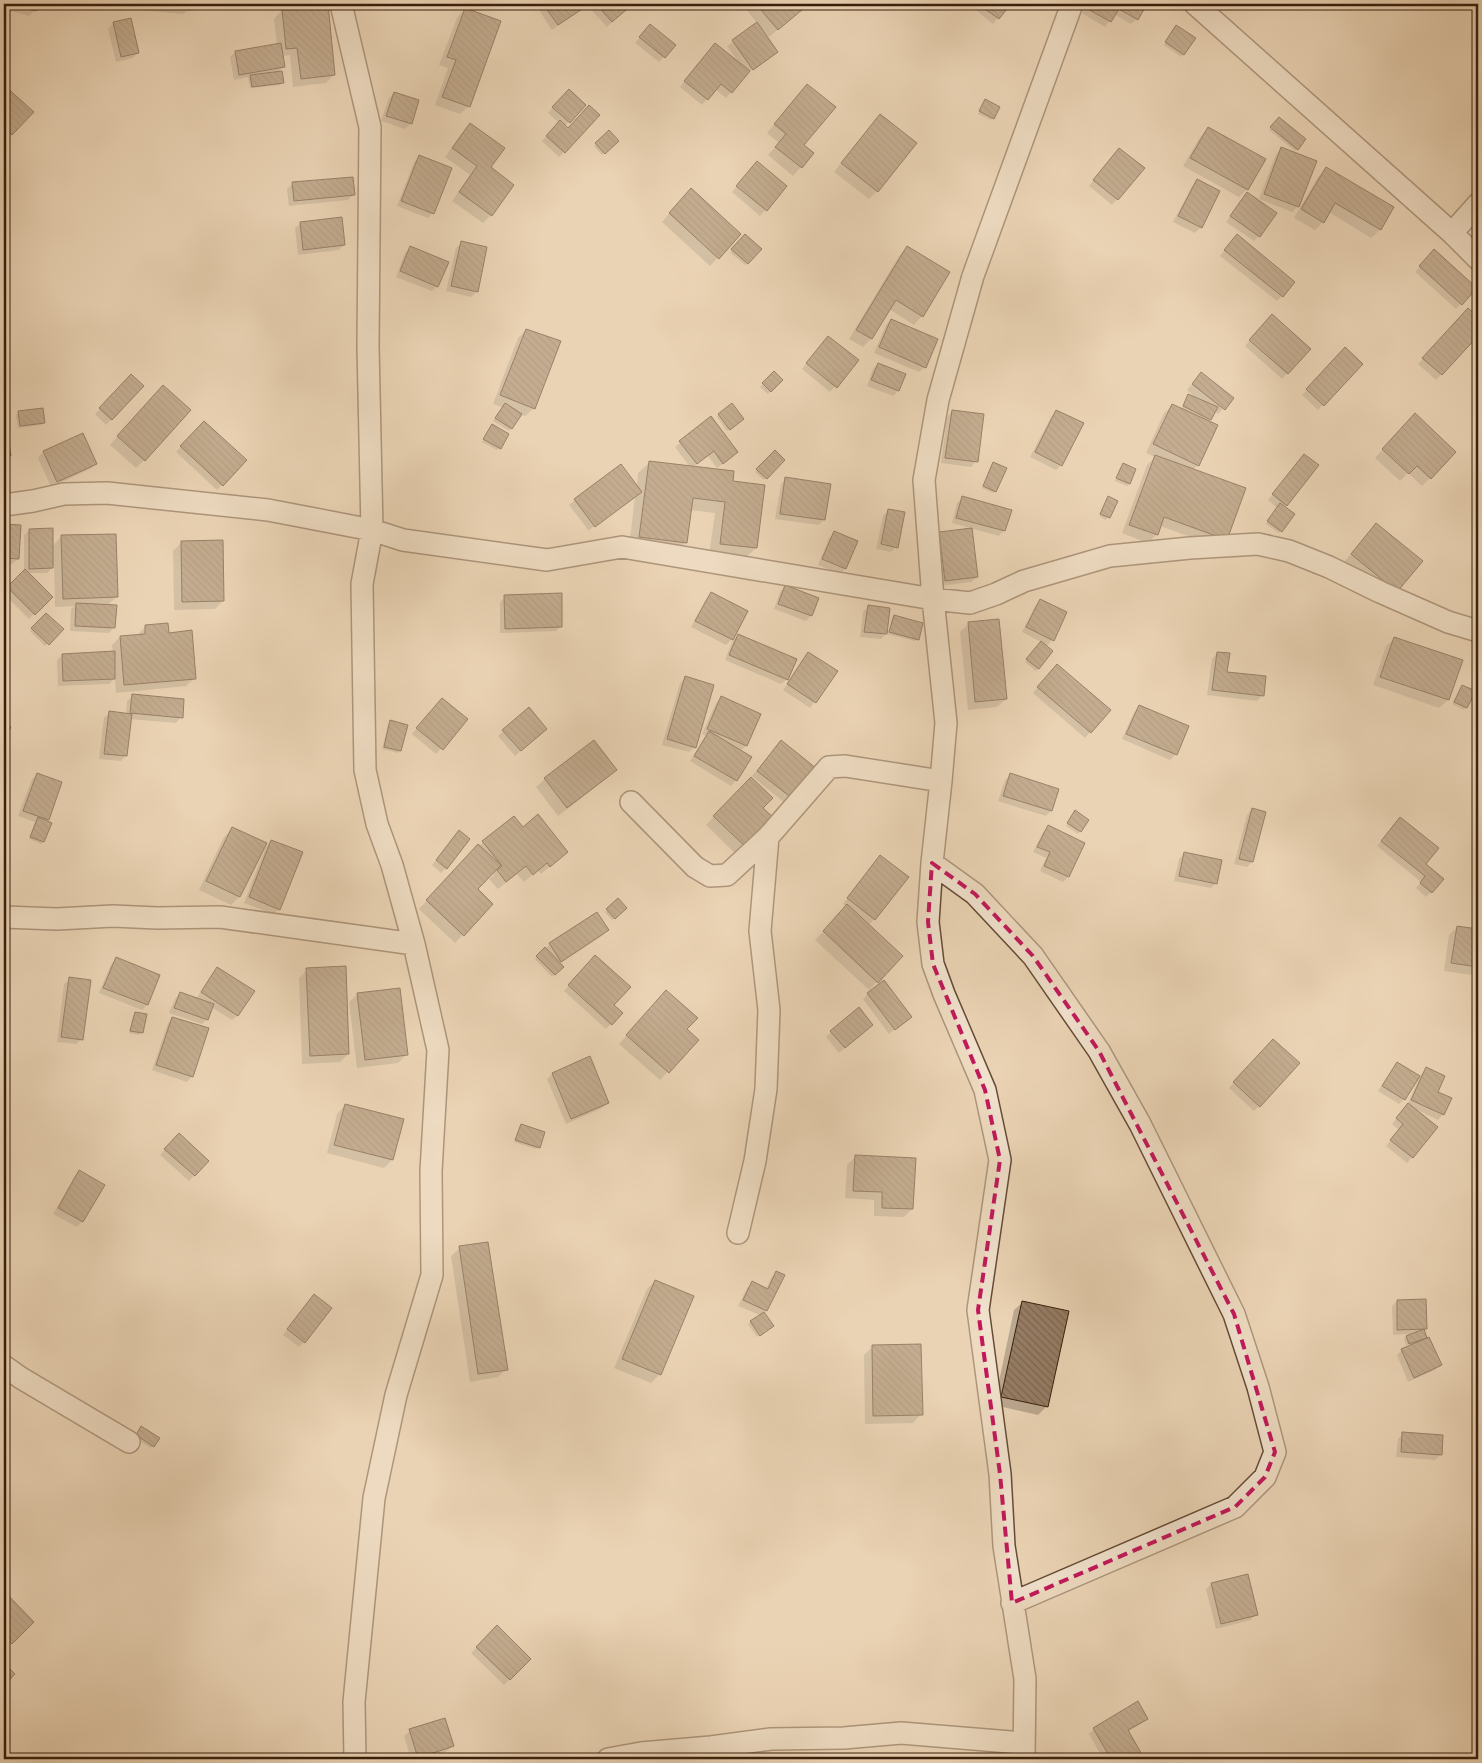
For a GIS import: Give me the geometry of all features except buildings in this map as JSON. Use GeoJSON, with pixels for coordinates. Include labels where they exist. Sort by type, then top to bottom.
{"type":"FeatureCollection","features":[{"type":"Feature","properties":{"kind":"street"},"geometry":{"type":"LineString","coordinates":[[342,4],[370,128],[368,346],[372,530],[362,584],[365,770],[378,824],[392,865],[414,944],[438,1050],[431,1171],[432,1275],[396,1395],[374,1498],[354,1702],[356,1759]]}},
{"type":"Feature","properties":{"kind":"street"},"geometry":{"type":"LineString","coordinates":[[608,1759],[641,1753],[711,1747],[771,1739],[844,1738],[901,1733],[1023,1751],[1025,1679],[1004,1546],[1000,1474],[978,1310],[1000,1160],[985,1090],[944,994],[934,964],[928,922],[946,723],[933,599],[924,480],[938,400],[973,276],[1072,4]]}},
{"type":"Feature","properties":{"kind":"street"},"geometry":{"type":"LineString","coordinates":[[1195,4],[1452,233],[1478,259]]}},
{"type":"Feature","properties":{"kind":"street"},"geometry":{"type":"LineString","coordinates":[[1452,233],[1478,204]]}},
{"type":"Feature","properties":{"kind":"street"},"geometry":{"type":"LineString","coordinates":[[4,505],[64,494],[107,493],[268,510],[372,530],[403,540],[547,560],[622,547],[933,599],[970,603],[1024,581],[1110,556],[1190,548],[1258,544],[1297,554],[1448,622],[1478,631]]}},
{"type":"Feature","properties":{"kind":"street"},"geometry":{"type":"LineString","coordinates":[[631,802],[695,867],[710,876],[727,875],[768,837],[829,767],[845,766],[941,781]]}},
{"type":"Feature","properties":{"kind":"street"},"geometry":{"type":"LineString","coordinates":[[738,1233],[756,1161],[766,1089],[769,1010],[760,931],[768,837]]}},
{"type":"Feature","properties":{"kind":"street"},"geometry":{"type":"LineString","coordinates":[[932,863],[975,894],[1033,956],[1099,1051],[1140,1124],[1234,1314],[1258,1387],[1275,1452],[1265,1477],[1235,1507],[1012,1603]]}},
{"type":"Feature","properties":{"kind":"street"},"geometry":{"type":"LineString","coordinates":[[4,917],[57,919],[114,916],[157,918],[220,917],[414,944]]}},
{"type":"Feature","properties":{"kind":"street"},"geometry":{"type":"LineString","coordinates":[[4,1366],[129,1442]]}},
{"type":"Feature","properties":{"kind":"highlighted area"},"geometry":{"type":"Polygon","coordinates":[[[932,863],[975,894],[1033,956],[1099,1051],[1234,1314],[1275,1452],[1265,1477],[1235,1507],[1012,1603],[1000,1474],[978,1310],[1000,1160],[985,1090],[933,964],[928,922],[932,863]]]}}]}
